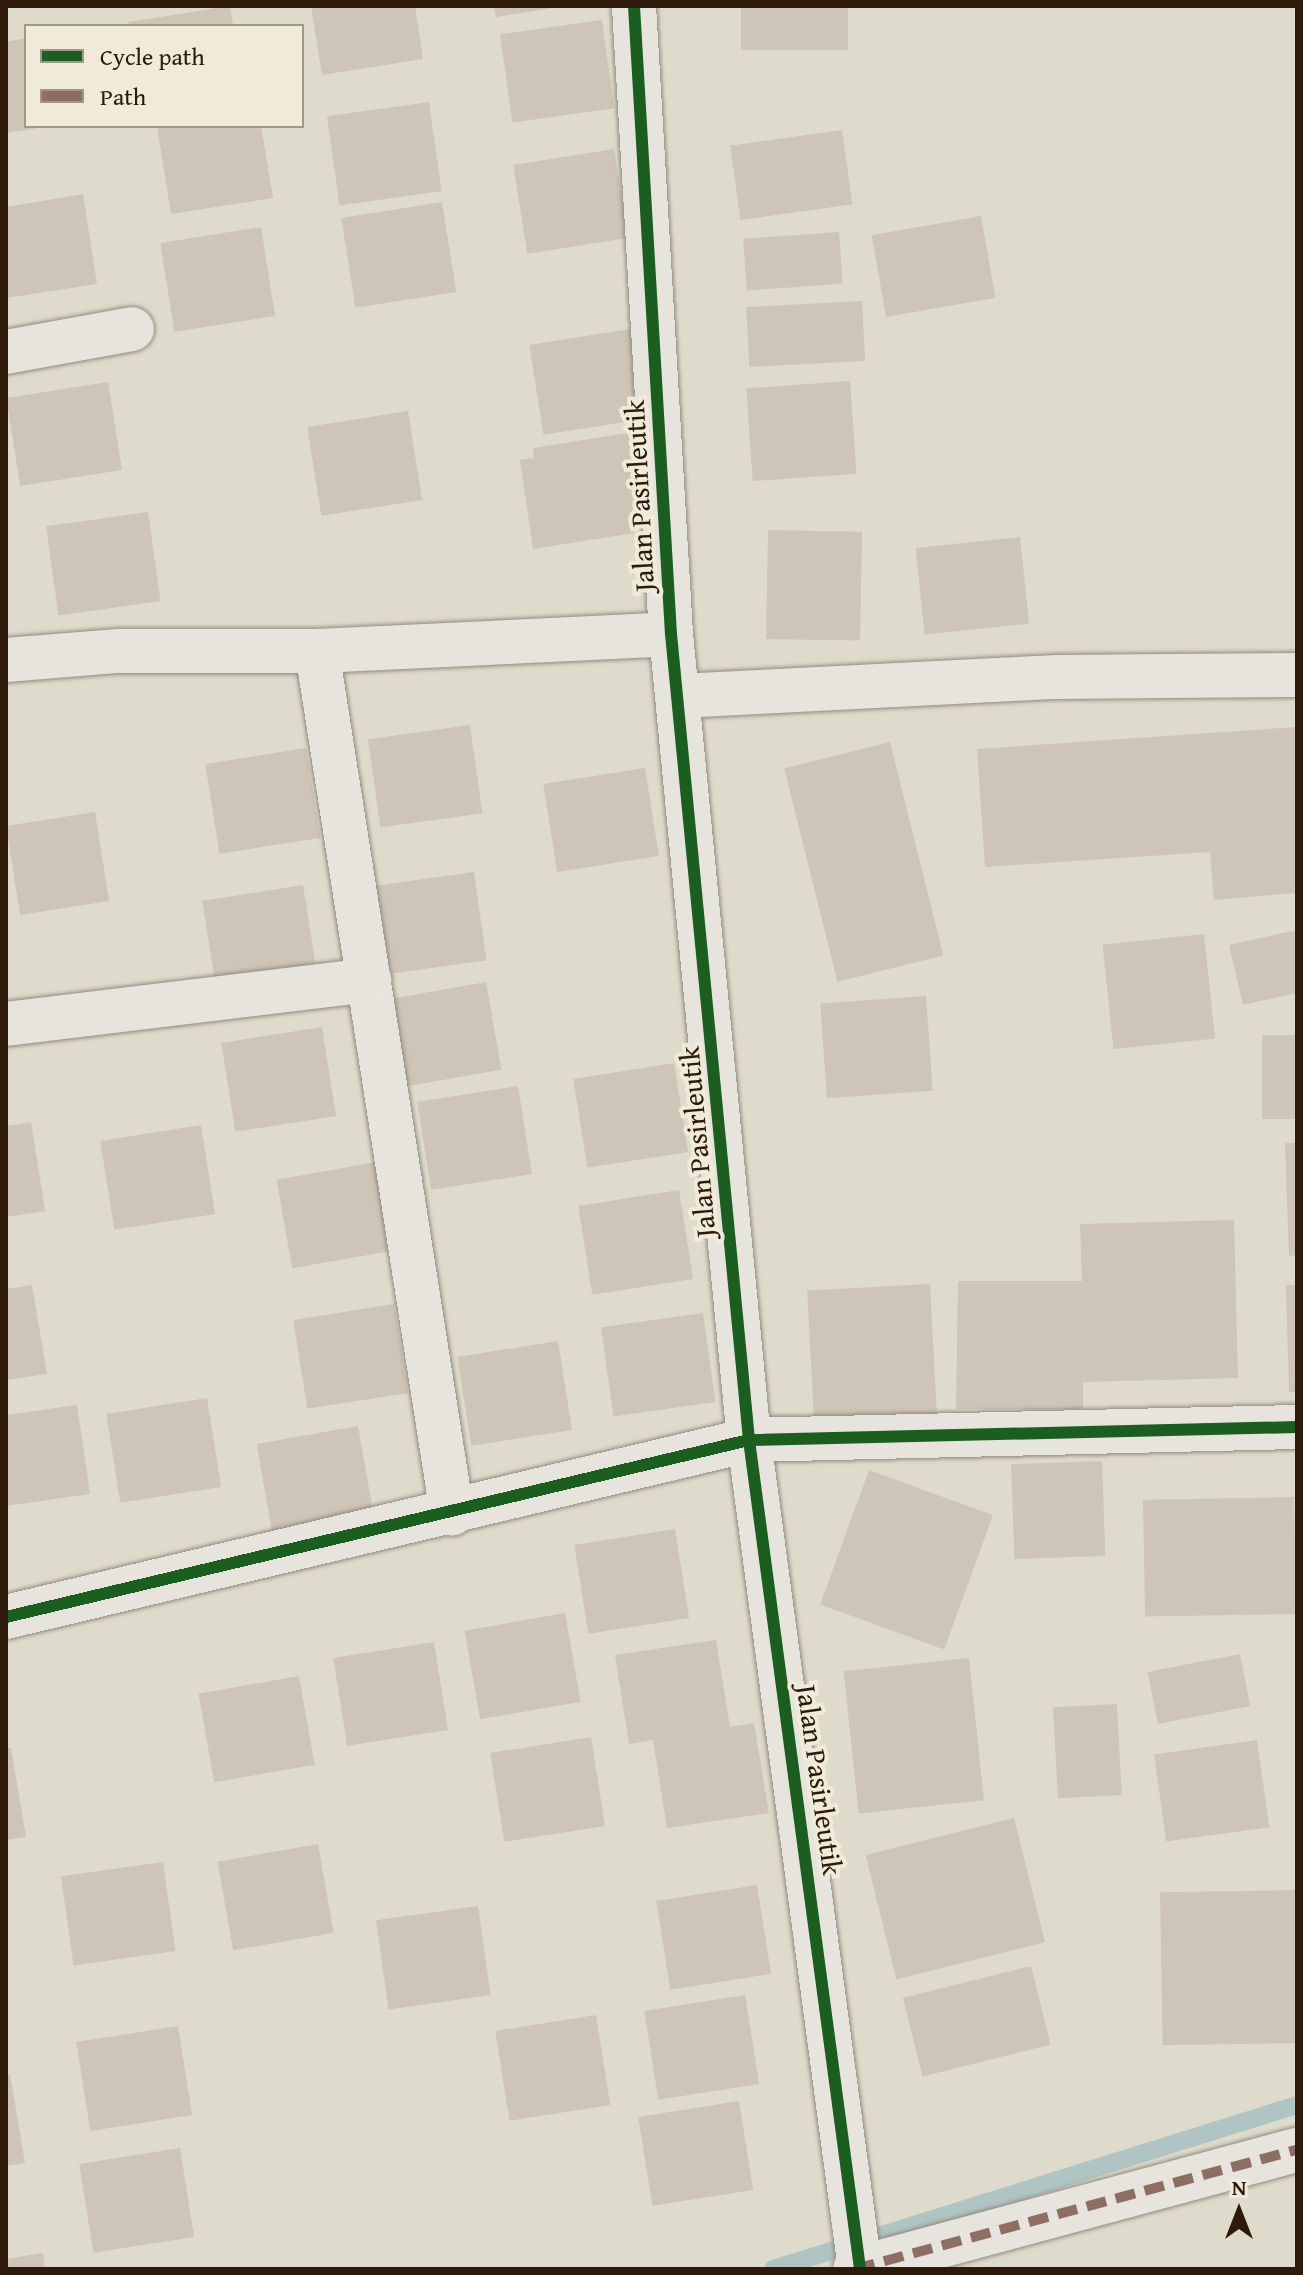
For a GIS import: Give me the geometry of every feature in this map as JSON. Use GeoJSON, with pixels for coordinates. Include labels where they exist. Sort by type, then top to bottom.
{"type":"FeatureCollection","features":[{"type":"Feature","properties":{"kind":"street","name":"Jalan Pasirleutik"},"geometry":{"type":"LineString","coordinates":[[634,6],[671,634],[749,1440],[851,2193],[858,2265]]}},
{"type":"Feature","properties":{"kind":"street"},"geometry":{"type":"LineString","coordinates":[[6,352],[132,329]]}},
{"type":"Feature","properties":{"kind":"street"},"geometry":{"type":"LineString","coordinates":[[6,660],[119,651],[317,651],[671,634]]}},
{"type":"Feature","properties":{"kind":"street"},"geometry":{"type":"LineString","coordinates":[[317,651],[452,1513]]}},
{"type":"Feature","properties":{"kind":"street"},"geometry":{"type":"LineString","coordinates":[[679,696],[1057,677],[1297,675]]}},
{"type":"Feature","properties":{"kind":"street"},"geometry":{"type":"LineString","coordinates":[[6,1024],[369,980]]}},
{"type":"Feature","properties":{"kind":"street"},"geometry":{"type":"LineString","coordinates":[[6,1617],[749,1440],[1297,1427]]}},
{"type":"Feature","properties":{"kind":"street"},"geometry":{"type":"LineString","coordinates":[[858,2265],[1297,2150]]}},
{"type":"Feature","properties":{"kind":"building"},"geometry":{"type":"Polygon","coordinates":[[[230,6],[233,24],[129,24],[128,22],[230,6]]]}},
{"type":"Feature","properties":{"kind":"building"},"geometry":{"type":"Polygon","coordinates":[[[311,6],[415,6],[423,59],[322,75],[311,6]]]}},
{"type":"Feature","properties":{"kind":"building"},"geometry":{"type":"Polygon","coordinates":[[[494,6],[552,6],[552,8],[496,17],[494,6]]]}},
{"type":"Feature","properties":{"kind":"building"},"geometry":{"type":"Polygon","coordinates":[[[741,6],[848,6],[848,50],[741,50],[741,6]]]}},
{"type":"Feature","properties":{"kind":"building"},"geometry":{"type":"Polygon","coordinates":[[[602,20],[614,108],[512,122],[500,34],[602,20]]]}},
{"type":"Feature","properties":{"kind":"building"},"geometry":{"type":"Polygon","coordinates":[[[24,38],[24,128],[38,128],[6,133],[6,42],[24,38]]]}},
{"type":"Feature","properties":{"kind":"building"},"geometry":{"type":"Polygon","coordinates":[[[429,102],[442,191],[340,205],[327,116],[429,102]]]}},
{"type":"Feature","properties":{"kind":"building"},"geometry":{"type":"Polygon","coordinates":[[[157,128],[261,128],[273,198],[171,214],[157,128]]]}},
{"type":"Feature","properties":{"kind":"building"},"geometry":{"type":"Polygon","coordinates":[[[842,130],[852,204],[741,220],[730,146],[842,130]]]}},
{"type":"Feature","properties":{"kind":"building"},"geometry":{"type":"Polygon","coordinates":[[[614,149],[628,238],[527,254],[513,165],[614,149]]]}},
{"type":"Feature","properties":{"kind":"building"},"geometry":{"type":"Polygon","coordinates":[[[83,194],[97,284],[6,298],[6,207],[83,194]]]}},
{"type":"Feature","properties":{"kind":"building"},"geometry":{"type":"Polygon","coordinates":[[[442,202],[456,292],[355,308],[341,218],[442,202]]]}},
{"type":"Feature","properties":{"kind":"building"},"geometry":{"type":"Polygon","coordinates":[[[981,216],[995,298],[886,317],[872,235],[981,216]]]}},
{"type":"Feature","properties":{"kind":"building"},"geometry":{"type":"Polygon","coordinates":[[[261,227],[275,316],[174,332],[160,243],[261,227]]]}},
{"type":"Feature","properties":{"kind":"building"},"geometry":{"type":"Polygon","coordinates":[[[839,232],[843,284],[747,291],[743,239],[839,232]]]}},
{"type":"Feature","properties":{"kind":"building"},"geometry":{"type":"Polygon","coordinates":[[[862,301],[865,361],[749,367],[746,307],[862,301]]]}},
{"type":"Feature","properties":{"kind":"building"},"geometry":{"type":"Polygon","coordinates":[[[630,329],[644,419],[543,435],[529,345],[630,329]]]}},
{"type":"Feature","properties":{"kind":"building"},"geometry":{"type":"Polygon","coordinates":[[[850,381],[856,474],[753,481],[746,388],[850,381]]]}},
{"type":"Feature","properties":{"kind":"building"},"geometry":{"type":"Polygon","coordinates":[[[108,382],[122,470],[20,486],[6,398],[108,382]]]}},
{"type":"Feature","properties":{"kind":"building"},"geometry":{"type":"Polygon","coordinates":[[[408,411],[422,500],[321,516],[307,427],[408,411]]]}},
{"type":"Feature","properties":{"kind":"building"},"geometry":{"type":"Polygon","coordinates":[[[634,432],[648,521],[633,524],[634,533],[533,549],[520,460],[534,458],[533,448],[634,432]]]}},
{"type":"Feature","properties":{"kind":"building"},"geometry":{"type":"Polygon","coordinates":[[[148,512],[161,601],[59,615],[46,526],[148,512]]]}},
{"type":"Feature","properties":{"kind":"building"},"geometry":{"type":"Polygon","coordinates":[[[768,530],[862,532],[860,641],[766,639],[768,530]]]}},
{"type":"Feature","properties":{"kind":"building"},"geometry":{"type":"Polygon","coordinates":[[[1020,537],[1029,624],[925,634],[916,548],[1020,537]]]}},
{"type":"Feature","properties":{"kind":"building"},"geometry":{"type":"Polygon","coordinates":[[[470,725],[482,813],[380,827],[368,739],[470,725]]]}},
{"type":"Feature","properties":{"kind":"building"},"geometry":{"type":"Polygon","coordinates":[[[1297,727],[1297,893],[1214,900],[1210,852],[985,867],[977,749],[1297,727]]]}},
{"type":"Feature","properties":{"kind":"building"},"geometry":{"type":"Polygon","coordinates":[[[890,742],[943,955],[837,982],[784,768],[890,742]]]}},
{"type":"Feature","properties":{"kind":"building"},"geometry":{"type":"Polygon","coordinates":[[[306,748],[320,838],[219,854],[205,764],[306,748]]]}},
{"type":"Feature","properties":{"kind":"building"},"geometry":{"type":"Polygon","coordinates":[[[645,768],[659,856],[557,872],[543,784],[645,768]]]}},
{"type":"Feature","properties":{"kind":"building"},"geometry":{"type":"Polygon","coordinates":[[[95,812],[109,901],[20,915],[6,826],[95,812]]]}},
{"type":"Feature","properties":{"kind":"building"},"geometry":{"type":"Polygon","coordinates":[[[474,872],[486,960],[384,974],[372,886],[474,872]]]}},
{"type":"Feature","properties":{"kind":"building"},"geometry":{"type":"Polygon","coordinates":[[[303,885],[317,974],[216,990],[202,901],[303,885]]]}},
{"type":"Feature","properties":{"kind":"building"},"geometry":{"type":"Polygon","coordinates":[[[1297,930],[1297,993],[1243,1005],[1229,945],[1297,930]]]}},
{"type":"Feature","properties":{"kind":"building"},"geometry":{"type":"Polygon","coordinates":[[[1204,934],[1215,1038],[1114,1049],[1103,945],[1204,934]]]}},
{"type":"Feature","properties":{"kind":"building"},"geometry":{"type":"Polygon","coordinates":[[[486,982],[501,1070],[401,1087],[386,1000],[486,982]]]}},
{"type":"Feature","properties":{"kind":"building"},"geometry":{"type":"Polygon","coordinates":[[[926,996],[933,1091],[827,1098],[820,1003],[926,996]]]}},
{"type":"Feature","properties":{"kind":"building"},"geometry":{"type":"Polygon","coordinates":[[[322,1027],[336,1116],[235,1132],[221,1043],[322,1027]]]}},
{"type":"Feature","properties":{"kind":"building"},"geometry":{"type":"Polygon","coordinates":[[[1262,1035],[1297,1035],[1297,1119],[1262,1119],[1262,1035]]]}},
{"type":"Feature","properties":{"kind":"building"},"geometry":{"type":"Polygon","coordinates":[[[674,1063],[688,1152],[587,1168],[573,1079],[674,1063]]]}},
{"type":"Feature","properties":{"kind":"building"},"geometry":{"type":"Polygon","coordinates":[[[518,1086],[532,1174],[431,1190],[417,1102],[518,1086]]]}},
{"type":"Feature","properties":{"kind":"building"},"geometry":{"type":"Polygon","coordinates":[[[31,1122],[45,1211],[6,1217],[6,1126],[31,1122]]]}},
{"type":"Feature","properties":{"kind":"building"},"geometry":{"type":"Polygon","coordinates":[[[201,1125],[215,1214],[114,1230],[100,1141],[201,1125]]]}},
{"type":"Feature","properties":{"kind":"building"},"geometry":{"type":"Polygon","coordinates":[[[1285,1143],[1297,1143],[1297,1255],[1289,1256],[1285,1143]]]}},
{"type":"Feature","properties":{"kind":"building"},"geometry":{"type":"Polygon","coordinates":[[[377,1162],[393,1251],[292,1268],[277,1180],[377,1162]]]}},
{"type":"Feature","properties":{"kind":"building"},"geometry":{"type":"Polygon","coordinates":[[[679,1190],[693,1279],[592,1295],[578,1206],[679,1190]]]}},
{"type":"Feature","properties":{"kind":"building"},"geometry":{"type":"Polygon","coordinates":[[[1234,1220],[1238,1378],[1083,1382],[1083,1409],[956,1409],[958,1281],[1082,1281],[1080,1224],[1234,1220]]]}},
{"type":"Feature","properties":{"kind":"building"},"geometry":{"type":"Polygon","coordinates":[[[930,1284],[937,1414],[814,1420],[807,1290],[930,1284]]]}},
{"type":"Feature","properties":{"kind":"building"},"geometry":{"type":"Polygon","coordinates":[[[32,1285],[47,1374],[6,1380],[6,1289],[32,1285]]]}},
{"type":"Feature","properties":{"kind":"building"},"geometry":{"type":"Polygon","coordinates":[[[1286,1285],[1297,1285],[1297,1392],[1289,1392],[1286,1285]]]}},
{"type":"Feature","properties":{"kind":"building"},"geometry":{"type":"Polygon","coordinates":[[[394,1304],[408,1393],[307,1409],[293,1320],[394,1304]]]}},
{"type":"Feature","properties":{"kind":"building"},"geometry":{"type":"Polygon","coordinates":[[[703,1313],[716,1402],[614,1416],[601,1327],[703,1313]]]}},
{"type":"Feature","properties":{"kind":"building"},"geometry":{"type":"Polygon","coordinates":[[[558,1341],[572,1430],[471,1446],[457,1357],[558,1341]]]}},
{"type":"Feature","properties":{"kind":"building"},"geometry":{"type":"Polygon","coordinates":[[[207,1398],[221,1487],[120,1503],[106,1414],[207,1398]]]}},
{"type":"Feature","properties":{"kind":"building"},"geometry":{"type":"Polygon","coordinates":[[[77,1405],[90,1494],[6,1506],[6,1415],[77,1405]]]}},
{"type":"Feature","properties":{"kind":"building"},"geometry":{"type":"Polygon","coordinates":[[[358,1426],[374,1515],[272,1533],[257,1444],[358,1426]]]}},
{"type":"Feature","properties":{"kind":"building"},"geometry":{"type":"Polygon","coordinates":[[[1102,1461],[1105,1556],[1014,1559],[1011,1464],[1102,1461]]]}},
{"type":"Feature","properties":{"kind":"building"},"geometry":{"type":"Polygon","coordinates":[[[869,1470],[993,1515],[944,1650],[820,1604],[869,1470]]]}},
{"type":"Feature","properties":{"kind":"building"},"geometry":{"type":"Polygon","coordinates":[[[1294,1497],[1296,1614],[1145,1617],[1143,1500],[1294,1497]]]}},
{"type":"Feature","properties":{"kind":"building"},"geometry":{"type":"Polygon","coordinates":[[[675,1529],[689,1618],[588,1634],[574,1545],[675,1529]]]}},
{"type":"Feature","properties":{"kind":"building"},"geometry":{"type":"Polygon","coordinates":[[[565,1613],[581,1702],[480,1719],[465,1631],[565,1613]]]}},
{"type":"Feature","properties":{"kind":"building"},"geometry":{"type":"Polygon","coordinates":[[[716,1640],[730,1727],[754,1723],[769,1813],[667,1828],[653,1740],[629,1744],[615,1655],[716,1640]]]}},
{"type":"Feature","properties":{"kind":"building"},"geometry":{"type":"Polygon","coordinates":[[[434,1642],[448,1730],[347,1746],[333,1658],[434,1642]]]}},
{"type":"Feature","properties":{"kind":"building"},"geometry":{"type":"Polygon","coordinates":[[[1240,1654],[1250,1706],[1158,1724],[1148,1672],[1240,1654]]]}},
{"type":"Feature","properties":{"kind":"building"},"geometry":{"type":"Polygon","coordinates":[[[969,1658],[984,1800],[859,1813],[844,1671],[969,1658]]]}},
{"type":"Feature","properties":{"kind":"building"},"geometry":{"type":"Polygon","coordinates":[[[299,1676],[315,1765],[214,1782],[199,1694],[299,1676]]]}},
{"type":"Feature","properties":{"kind":"building"},"geometry":{"type":"Polygon","coordinates":[[[1117,1704],[1122,1795],[1058,1798],[1053,1707],[1117,1704]]]}},
{"type":"Feature","properties":{"kind":"building"},"geometry":{"type":"Polygon","coordinates":[[[591,1737],[605,1826],[504,1842],[490,1753],[591,1737]]]}},
{"type":"Feature","properties":{"kind":"building"},"geometry":{"type":"Polygon","coordinates":[[[1257,1740],[1269,1827],[1166,1842],[1154,1754],[1257,1740]]]}},
{"type":"Feature","properties":{"kind":"building"},"geometry":{"type":"Polygon","coordinates":[[[6,1748],[11,1748],[26,1837],[6,1840],[6,1748]]]}},
{"type":"Feature","properties":{"kind":"building"},"geometry":{"type":"Polygon","coordinates":[[[1014,1818],[1045,1942],[897,1979],[866,1855],[1014,1818]]]}},
{"type":"Feature","properties":{"kind":"building"},"geometry":{"type":"Polygon","coordinates":[[[318,1844],[334,1933],[233,1950],[218,1862],[318,1844]]]}},
{"type":"Feature","properties":{"kind":"building"},"geometry":{"type":"Polygon","coordinates":[[[163,1862],[176,1951],[74,1965],[61,1876],[163,1862]]]}},
{"type":"Feature","properties":{"kind":"building"},"geometry":{"type":"Polygon","coordinates":[[[757,1885],[771,1974],[670,1990],[656,1901],[757,1885]]]}},
{"type":"Feature","properties":{"kind":"building"},"geometry":{"type":"Polygon","coordinates":[[[1295,1890],[1297,2043],[1163,2045],[1160,1892],[1295,1890]]]}},
{"type":"Feature","properties":{"kind":"building"},"geometry":{"type":"Polygon","coordinates":[[[478,1906],[491,1995],[389,2009],[376,1920],[478,1906]]]}},
{"type":"Feature","properties":{"kind":"building"},"geometry":{"type":"Polygon","coordinates":[[[1031,1966],[1051,2045],[923,2077],[903,1998],[1031,1966]]]}},
{"type":"Feature","properties":{"kind":"building"},"geometry":{"type":"Polygon","coordinates":[[[745,1995],[759,2084],[658,2100],[644,2011],[745,1995]]]}},
{"type":"Feature","properties":{"kind":"building"},"geometry":{"type":"Polygon","coordinates":[[[596,2015],[610,2105],[509,2121],[495,2031],[596,2015]]]}},
{"type":"Feature","properties":{"kind":"building"},"geometry":{"type":"Polygon","coordinates":[[[178,2026],[192,2115],[90,2131],[76,2042],[178,2026]]]}},
{"type":"Feature","properties":{"kind":"building"},"geometry":{"type":"Polygon","coordinates":[[[10,2074],[25,2163],[6,2166],[6,2075],[10,2074]]]}},
{"type":"Feature","properties":{"kind":"building"},"geometry":{"type":"Polygon","coordinates":[[[739,2101],[753,2190],[652,2206],[638,2117],[739,2101]]]}},
{"type":"Feature","properties":{"kind":"building"},"geometry":{"type":"Polygon","coordinates":[[[180,2148],[194,2237],[93,2253],[79,2164],[180,2148]]]}},
{"type":"Feature","properties":{"kind":"building"},"geometry":{"type":"Polygon","coordinates":[[[43,2253],[45,2269],[6,2269],[6,2259],[43,2253]]]}},
{"type":"Feature","properties":{"kind":"waterway"},"geometry":{"type":"LineString","coordinates":[[773,2269],[1297,2105]]}},
{"type":"Feature","properties":{"kind":"marked path"},"geometry":{"type":"LineString","coordinates":[[855,2269],[1297,2150]]}},
{"type":"Feature","properties":{"kind":"cycle path"},"geometry":{"type":"LineString","coordinates":[[634,6],[671,634],[749,1440],[860,2269]]}},
{"type":"Feature","properties":{"kind":"cycle path"},"geometry":{"type":"LineString","coordinates":[[6,1617],[749,1440],[1297,1427]]}}]}
